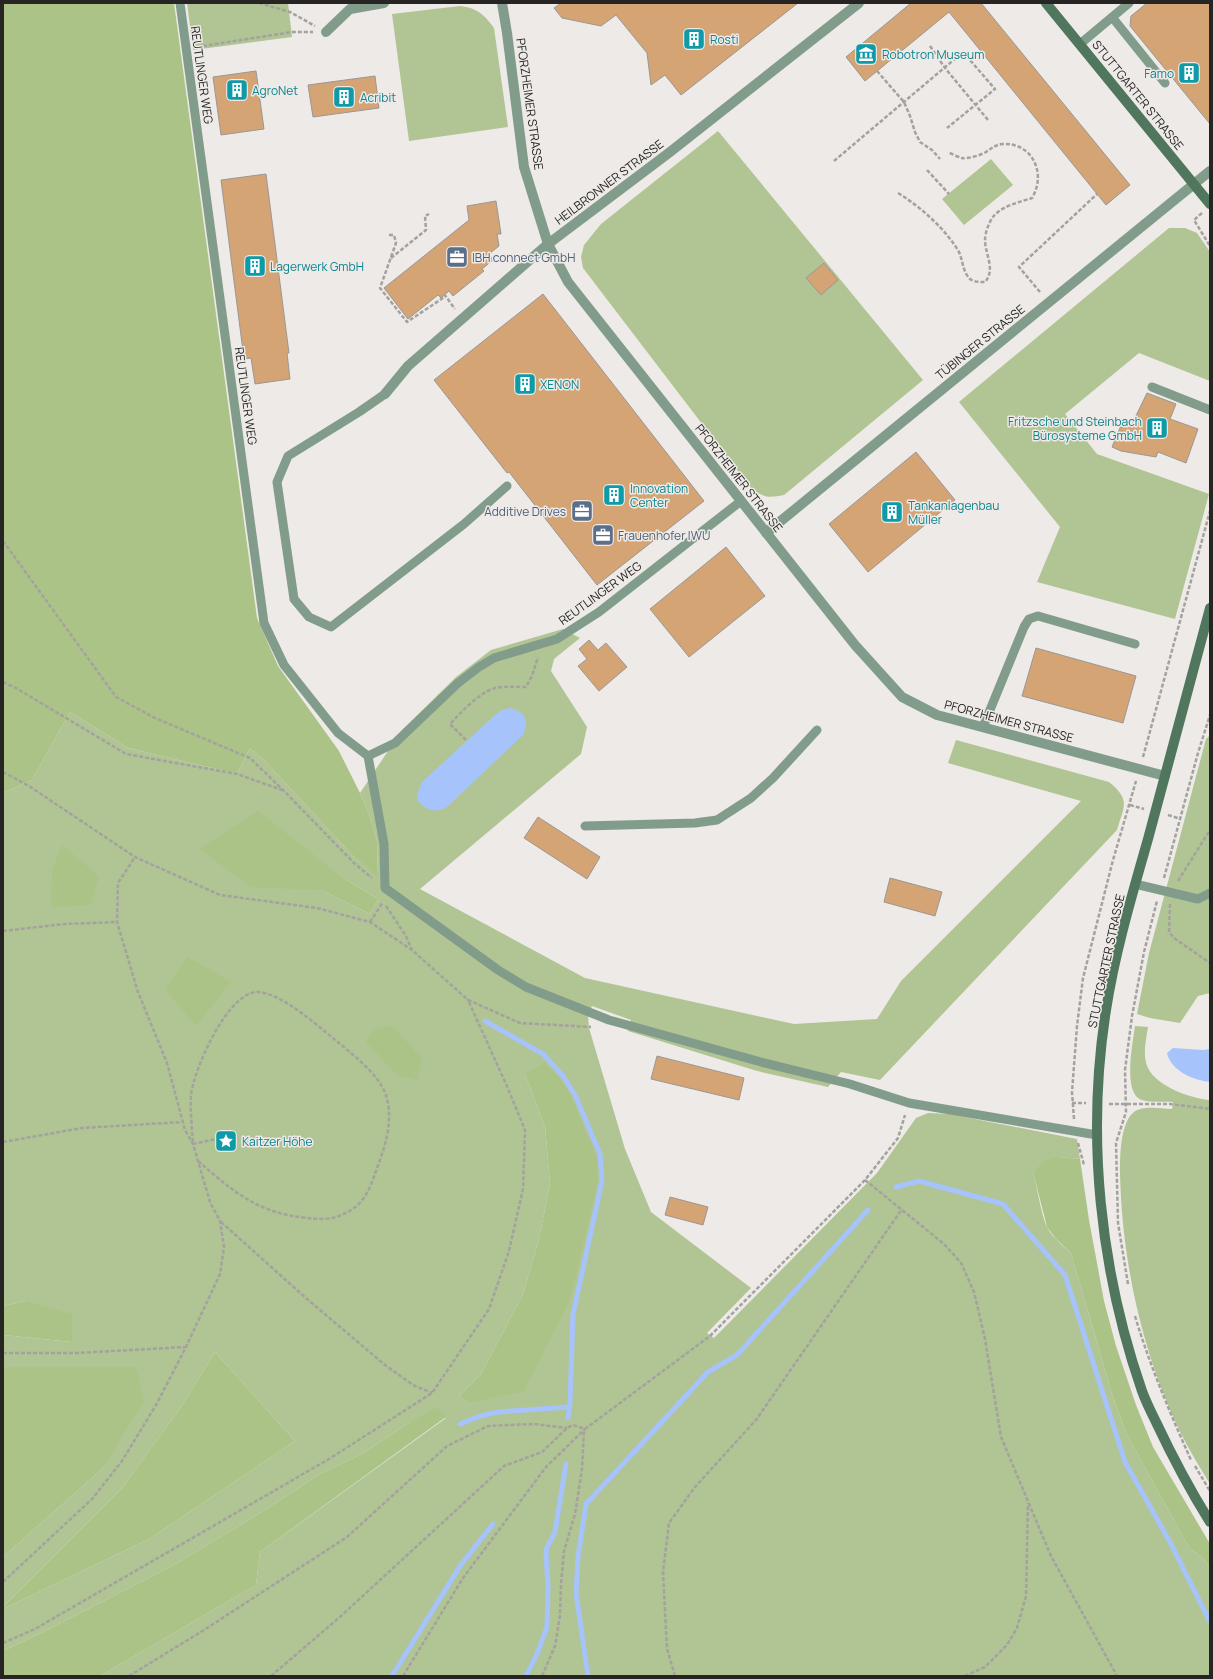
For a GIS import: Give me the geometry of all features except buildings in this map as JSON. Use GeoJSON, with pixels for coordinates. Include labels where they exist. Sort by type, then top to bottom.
{"type":"FeatureCollection","features":[{"type":"Feature","properties":{"kind":"main road","name":"STUTTGARTER STRASSE"},"geometry":{"type":"LineString","coordinates":[[1046,3],[1194,184],[1207,207]]}},
{"type":"Feature","properties":{"kind":"main road","name":"STUTTGARTER STRASSE"},"geometry":{"type":"LineString","coordinates":[[1210,608],[1119,947],[1106,1009],[1100,1059],[1097,1104],[1097,1135],[1103,1218],[1110,1263],[1124,1332],[1143,1393],[1169,1450],[1210,1522]]}},
{"type":"Feature","properties":{"kind":"street"},"geometry":{"type":"LineString","coordinates":[[326,32],[350,9],[384,3]]}},
{"type":"Feature","properties":{"kind":"street","name":"PFORZHEIMER STRASSE"},"geometry":{"type":"LineString","coordinates":[[502,3],[524,167],[548,244],[568,282],[855,645],[902,697],[937,715],[1165,776]]}},
{"type":"Feature","properties":{"kind":"street","name":"HEILBRONNER STRASSE"},"geometry":{"type":"LineString","coordinates":[[385,394],[408,366],[548,244],[670,152],[859,3]]}},
{"type":"Feature","properties":{"kind":"street","name":"TÜBINGER STRASSE"},"geometry":{"type":"LineString","coordinates":[[766,533],[1210,171]]}},
{"type":"Feature","properties":{"kind":"lane","name":"REUTLINGER WEG"},"geometry":{"type":"LineString","coordinates":[[180,3],[264,623],[284,665],[338,733],[368,756],[395,743],[458,683],[479,667],[494,658],[557,639],[599,612],[741,501]]}},
{"type":"Feature","properties":{"kind":"lane"},"geometry":{"type":"LineString","coordinates":[[1080,44],[1129,3]]}},
{"type":"Feature","properties":{"kind":"lane"},"geometry":{"type":"LineString","coordinates":[[1112,17],[1165,83]]}},
{"type":"Feature","properties":{"kind":"lane"},"geometry":{"type":"LineString","coordinates":[[1152,387],[1210,410]]}},
{"type":"Feature","properties":{"kind":"lane"},"geometry":{"type":"LineString","coordinates":[[385,394],[288,456],[277,482],[294,599],[310,617],[331,627],[464,524],[507,486]]}},
{"type":"Feature","properties":{"kind":"lane"},"geometry":{"type":"LineString","coordinates":[[983,727],[1024,627],[1030,619],[1038,616],[1135,644]]}},
{"type":"Feature","properties":{"kind":"lane"},"geometry":{"type":"LineString","coordinates":[[585,826],[695,823],[717,820],[751,798],[773,778],[816,730]]}},
{"type":"Feature","properties":{"kind":"lane"},"geometry":{"type":"LineString","coordinates":[[368,756],[384,844],[385,888],[498,970],[526,987],[609,1020],[762,1062],[850,1084],[909,1103],[1097,1135]]}},
{"type":"Feature","properties":{"kind":"lane"},"geometry":{"type":"LineString","coordinates":[[1135,884],[1198,899],[1210,893]]}},
{"type":"Feature","properties":{"kind":"path"},"geometry":{"type":"LineString","coordinates":[[259,3],[290,12],[326,32]]}},
{"type":"Feature","properties":{"kind":"path"},"geometry":{"type":"LineString","coordinates":[[187,48],[292,32],[326,32]]}},
{"type":"Feature","properties":{"kind":"path"},"geometry":{"type":"LineString","coordinates":[[930,46],[945,68],[988,120]]}},
{"type":"Feature","properties":{"kind":"path"},"geometry":{"type":"LineString","coordinates":[[834,161],[963,52],[995,90],[947,128]]}},
{"type":"Feature","properties":{"kind":"path"},"geometry":{"type":"LineString","coordinates":[[877,71],[904,102],[920,142],[932,150],[940,159]]}},
{"type":"Feature","properties":{"kind":"path"},"geometry":{"type":"LineString","coordinates":[[898,193],[915,203],[945,233],[959,252],[965,272],[970,279],[985,282],[988,279],[990,268],[985,240],[988,226],[994,216],[1003,210],[1032,198],[1039,183],[1038,170],[1033,159],[1025,151],[1014,146],[1003,144],[993,146],[985,153],[963,158],[948,152]]}},
{"type":"Feature","properties":{"kind":"path"},"geometry":{"type":"LineString","coordinates":[[927,170],[949,194]]}},
{"type":"Feature","properties":{"kind":"path"},"geometry":{"type":"LineString","coordinates":[[1048,302],[1019,267],[1097,194]]}},
{"type":"Feature","properties":{"kind":"path"},"geometry":{"type":"LineString","coordinates":[[1207,207],[1194,220],[1210,246]]}},
{"type":"Feature","properties":{"kind":"path"},"geometry":{"type":"LineString","coordinates":[[390,259],[426,230],[424,216],[429,214]]}},
{"type":"Feature","properties":{"kind":"path"},"geometry":{"type":"LineString","coordinates":[[389,235],[394,235],[396,242],[380,288],[407,322],[445,295],[455,309]]}},
{"type":"Feature","properties":{"kind":"path"},"geometry":{"type":"LineString","coordinates":[[1075,1132],[1072,1103],[1077,1026],[1083,978],[1113,860],[1210,511]]}},
{"type":"Feature","properties":{"kind":"path"},"geometry":{"type":"LineString","coordinates":[[3,541],[116,698],[155,718],[250,758],[354,863],[385,888],[384,902],[370,922]]}},
{"type":"Feature","properties":{"kind":"path"},"geometry":{"type":"LineString","coordinates":[[466,740],[450,724],[458,714],[482,695],[494,688],[526,686],[532,676],[541,645]]}},
{"type":"Feature","properties":{"kind":"path"},"geometry":{"type":"LineString","coordinates":[[3,682],[16,688],[126,754],[237,774],[284,791]]}},
{"type":"Feature","properties":{"kind":"path"},"geometry":{"type":"LineString","coordinates":[[1128,1286],[1118,1223],[1116,1143],[1126,1112],[1125,1070],[1132,1016],[1144,952],[1160,890],[1198,753],[1210,716]]}},
{"type":"Feature","properties":{"kind":"path"},"geometry":{"type":"LineString","coordinates":[[3,772],[29,786],[135,857],[220,895],[317,908],[370,922],[412,950],[468,1000],[520,1023],[589,1028],[609,1020]]}},
{"type":"Feature","properties":{"kind":"path"},"geometry":{"type":"LineString","coordinates":[[1210,830],[1171,893],[1169,932],[1174,938],[1210,963]]}},
{"type":"Feature","properties":{"kind":"path"},"geometry":{"type":"LineString","coordinates":[[3,1582],[92,1498],[122,1462],[156,1405],[186,1347],[220,1274],[224,1248],[220,1221],[210,1202],[193,1144],[185,1130],[167,1063],[138,992],[117,922],[118,883],[135,857]]}},
{"type":"Feature","properties":{"kind":"path"},"geometry":{"type":"LineString","coordinates":[[384,902],[406,936],[412,950]]}},
{"type":"Feature","properties":{"kind":"path"},"geometry":{"type":"LineString","coordinates":[[3,931],[64,924],[117,922]]}},
{"type":"Feature","properties":{"kind":"path"},"geometry":{"type":"LineString","coordinates":[[193,1144],[191,1096],[201,1060],[222,1021],[244,996],[258,992],[286,1002],[302,1012],[358,1059],[382,1087],[387,1098],[389,1122],[386,1140],[380,1162],[367,1195],[358,1205],[337,1218],[316,1219],[288,1216],[267,1210],[250,1202],[230,1189],[198,1160]]}},
{"type":"Feature","properties":{"kind":"path"},"geometry":{"type":"LineString","coordinates":[[3,1643],[35,1629],[329,1459],[432,1393],[489,1309],[509,1251],[523,1189],[525,1130],[468,1000]]}},
{"type":"Feature","properties":{"kind":"path"},"geometry":{"type":"LineString","coordinates":[[403,1676],[463,1578],[546,1467],[584,1429],[710,1336],[866,1180],[898,1138],[909,1103]]}},
{"type":"Feature","properties":{"kind":"path"},"geometry":{"type":"LineString","coordinates":[[1072,1103],[1170,1104],[1210,1109]]}},
{"type":"Feature","properties":{"kind":"path"},"geometry":{"type":"LineString","coordinates":[[3,1142],[82,1128],[183,1122]]}},
{"type":"Feature","properties":{"kind":"path"},"geometry":{"type":"LineString","coordinates":[[193,1144],[221,1138]]}},
{"type":"Feature","properties":{"kind":"path"},"geometry":{"type":"LineString","coordinates":[[866,1180],[944,1244],[961,1263],[974,1292],[985,1338],[1001,1437],[1051,1556],[1117,1676]]}},
{"type":"Feature","properties":{"kind":"path"},"geometry":{"type":"LineString","coordinates":[[675,1676],[667,1648],[663,1572],[669,1523],[695,1487],[756,1420],[902,1209]]}},
{"type":"Feature","properties":{"kind":"path"},"geometry":{"type":"LineString","coordinates":[[220,1221],[307,1299],[385,1365],[413,1385],[432,1393]]}},
{"type":"Feature","properties":{"kind":"path"},"geometry":{"type":"LineString","coordinates":[[1135,1315],[1146,1351],[1168,1410],[1193,1463],[1210,1492]]}},
{"type":"Feature","properties":{"kind":"path"},"geometry":{"type":"LineString","coordinates":[[3,1353],[76,1353],[186,1347]]}},
{"type":"Feature","properties":{"kind":"path"},"geometry":{"type":"LineString","coordinates":[[129,1676],[204,1630],[346,1537],[447,1446],[488,1426],[534,1424],[567,1428],[573,1426],[584,1429]]}},
{"type":"Feature","properties":{"kind":"path"},"geometry":{"type":"LineString","coordinates":[[271,1676],[341,1616],[504,1466],[542,1452],[567,1428]]}},
{"type":"Feature","properties":{"kind":"path"},"geometry":{"type":"LineString","coordinates":[[542,1676],[555,1646],[558,1631],[564,1550],[575,1514],[582,1469],[584,1429]]}},
{"type":"Feature","properties":{"kind":"path"},"geometry":{"type":"LineString","coordinates":[[966,1676],[985,1667],[1008,1644],[1017,1628],[1026,1596],[1028,1501]]}},
{"type":"Feature","properties":{"kind":"green space"},"geometry":{"type":"Polygon","coordinates":[[[3,3],[174,3],[257,618],[278,666],[339,751],[360,793],[370,817],[377,841],[378,877],[355,858],[264,760],[250,748],[237,774],[128,748],[70,712],[32,780],[3,793],[3,3]]]}},
{"type":"Feature","properties":{"kind":"green space"},"geometry":{"type":"Polygon","coordinates":[[[187,3],[288,3],[292,37],[193,50],[187,3]]]}},
{"type":"Feature","properties":{"kind":"green space"},"geometry":{"type":"Polygon","coordinates":[[[460,6],[471,8],[480,12],[494,28],[508,127],[409,141],[392,14],[460,6]]]}},
{"type":"Feature","properties":{"kind":"green space"},"geometry":{"type":"Polygon","coordinates":[[[718,131],[923,380],[784,495],[779,496],[770,497],[763,495],[751,488],[583,268],[581,257],[584,245],[601,224],[718,131]]]}},
{"type":"Feature","properties":{"kind":"green space"},"geometry":{"type":"Polygon","coordinates":[[[991,159],[1013,185],[964,225],[942,199],[991,159]]]}},
{"type":"Feature","properties":{"kind":"green space"},"geometry":{"type":"Polygon","coordinates":[[[1169,228],[1185,228],[1197,233],[1210,252],[1210,381],[1139,353],[1065,414],[1097,454],[1209,494],[1175,619],[1037,582],[1060,527],[959,402],[1169,228]]]}},
{"type":"Feature","properties":{"kind":"green space"},"geometry":{"type":"Polygon","coordinates":[[[563,629],[580,638],[554,659],[551,671],[587,727],[581,754],[420,889],[585,978],[794,1024],[877,1019],[901,981],[1081,801],[948,763],[956,740],[1109,782],[1121,794],[1124,804],[1117,830],[880,1080],[841,1072],[828,1087],[757,1071],[628,1031],[631,1020],[592,1006],[588,1016],[589,1028],[625,1149],[651,1212],[751,1288],[707,1333],[714,1338],[877,1173],[916,1118],[928,1113],[949,1114],[1077,1139],[1080,1159],[1059,1157],[1033,1172],[1041,1208],[1049,1231],[1071,1253],[1112,1394],[1126,1433],[1189,1548],[1203,1558],[1210,1569],[1210,1676],[100,1676],[256,1585],[260,1552],[446,1418],[410,1422],[362,1454],[320,1474],[257,1515],[174,1565],[3,1651],[3,1609],[149,1539],[295,1441],[215,1352],[181,1407],[122,1488],[3,1607],[3,1557],[103,1468],[135,1367],[3,1367],[3,1335],[72,1342],[26,1301],[3,1306],[3,793],[32,780],[70,712],[128,748],[237,774],[250,748],[264,760],[355,858],[378,876],[377,841],[370,817],[360,793],[402,730],[456,677],[491,650],[563,629]],[[343,878],[321,890],[370,914],[378,899],[343,878]],[[525,1074],[545,1127],[550,1183],[539,1239],[523,1294],[481,1374],[459,1396],[468,1403],[597,1185],[525,1074]]]}},
{"type":"Feature","properties":{"kind":"green space"},"geometry":{"type":"Polygon","coordinates":[[[1210,735],[1210,993],[1198,996],[1180,1023],[1150,1018],[1137,1014],[1149,953],[1206,739],[1210,735]]]}},
{"type":"Feature","properties":{"kind":"green space"},"geometry":{"type":"Polygon","coordinates":[[[258,811],[343,878],[378,899],[370,914],[321,890],[251,887],[199,849],[258,811]]]}},
{"type":"Feature","properties":{"kind":"green space"},"geometry":{"type":"Polygon","coordinates":[[[62,845],[99,876],[91,905],[51,907],[52,870],[62,845]]]}},
{"type":"Feature","properties":{"kind":"green space"},"geometry":{"type":"Polygon","coordinates":[[[188,957],[231,982],[196,1026],[165,989],[188,957]]]}},
{"type":"Feature","properties":{"kind":"green space"},"geometry":{"type":"Polygon","coordinates":[[[392,1026],[422,1058],[417,1080],[397,1075],[366,1042],[374,1030],[392,1026]]]}},
{"type":"Feature","properties":{"kind":"green space"},"geometry":{"type":"Polygon","coordinates":[[[1135,1026],[1148,1027],[1145,1058],[1152,1075],[1166,1086],[1175,1090],[1194,1097],[1210,1100],[1210,1484],[1195,1460],[1172,1414],[1147,1347],[1138,1313],[1125,1243],[1120,1166],[1123,1132],[1129,1117],[1134,1112],[1147,1108],[1172,1109],[1173,1102],[1153,1102],[1142,1100],[1136,1096],[1132,1088],[1130,1067],[1135,1026]]]}},
{"type":"Feature","properties":{"kind":"green space"},"geometry":{"type":"Polygon","coordinates":[[[544,1063],[558,1076],[570,1094],[598,1161],[597,1185],[570,1300],[523,1392],[468,1403],[459,1396],[481,1374],[523,1294],[539,1239],[550,1183],[545,1127],[525,1074],[544,1063]]]}},
{"type":"Feature","properties":{"kind":"green space"},"geometry":{"type":"Polygon","coordinates":[[[1059,1157],[1080,1159],[1089,1220],[1104,1301],[1116,1346],[1136,1405],[1153,1447],[1210,1544],[1210,1569],[1203,1558],[1189,1548],[1126,1433],[1112,1394],[1071,1253],[1056,1239],[1047,1227],[1033,1172],[1045,1161],[1059,1157]]]}},
{"type":"Feature","properties":{"kind":"green space"},"geometry":{"type":"Polygon","coordinates":[[[26,1301],[72,1314],[72,1342],[3,1335],[3,1306],[26,1301]]]}},
{"type":"Feature","properties":{"kind":"green space"},"geometry":{"type":"Polygon","coordinates":[[[215,1352],[295,1441],[149,1539],[3,1609],[3,1607],[122,1488],[181,1407],[215,1352]]]}},
{"type":"Feature","properties":{"kind":"green space"},"geometry":{"type":"Polygon","coordinates":[[[3,1367],[136,1367],[144,1401],[103,1468],[3,1557],[3,1367]]]}},
{"type":"Feature","properties":{"kind":"green space"},"geometry":{"type":"Polygon","coordinates":[[[438,1407],[446,1417],[260,1552],[256,1585],[100,1676],[3,1676],[3,1651],[174,1565],[257,1515],[320,1474],[362,1454],[410,1422],[438,1407]]]}},
{"type":"Feature","properties":{"kind":"water"},"geometry":{"type":"Polygon","coordinates":[[[510,708],[515,709],[525,717],[526,725],[523,735],[447,807],[439,810],[431,810],[421,804],[418,801],[417,794],[422,782],[495,715],[502,710],[510,708]]]}},
{"type":"Feature","properties":{"kind":"water"},"geometry":{"type":"Polygon","coordinates":[[[1173,1048],[1210,1049],[1210,1082],[1190,1077],[1178,1070],[1169,1059],[1167,1053],[1173,1048]]]}},
{"type":"Feature","properties":{"kind":"waterway"},"geometry":{"type":"LineString","coordinates":[[485,1021],[543,1054],[563,1076],[575,1095],[600,1154],[602,1180],[573,1314],[570,1403],[568,1418]]}},
{"type":"Feature","properties":{"kind":"waterway"},"geometry":{"type":"LineString","coordinates":[[896,1187],[919,1181],[1003,1204],[1065,1275],[1125,1462],[1170,1542],[1210,1622]]}},
{"type":"Feature","properties":{"kind":"waterway"},"geometry":{"type":"LineString","coordinates":[[588,1676],[576,1593],[578,1557],[586,1504],[708,1372],[737,1355],[868,1210]]}},
{"type":"Feature","properties":{"kind":"waterway"},"geometry":{"type":"LineString","coordinates":[[460,1424],[480,1416],[499,1412],[569,1407]]}},
{"type":"Feature","properties":{"kind":"waterway"},"geometry":{"type":"LineString","coordinates":[[526,1676],[537,1654],[547,1627],[548,1586],[546,1555],[547,1547],[555,1532],[566,1464]]}},
{"type":"Feature","properties":{"kind":"waterway"},"geometry":{"type":"LineString","coordinates":[[392,1676],[460,1566],[493,1524]]}},
{"type":"Feature","properties":{"kind":"place","name":"Rosti"},"geometry":{"type":"Point","coordinates":[694,39]}},
{"type":"Feature","properties":{"kind":"place","name":"Robotron Museum"},"geometry":{"type":"Point","coordinates":[866,54]}},
{"type":"Feature","properties":{"kind":"place","name":"Famo"},"geometry":{"type":"Point","coordinates":[1189,73]}},
{"type":"Feature","properties":{"kind":"place","name":"AgroNet"},"geometry":{"type":"Point","coordinates":[237,90]}},
{"type":"Feature","properties":{"kind":"place","name":"Acribit"},"geometry":{"type":"Point","coordinates":[344,97]}},
{"type":"Feature","properties":{"kind":"place","name":"IBH connect GmbH"},"geometry":{"type":"Point","coordinates":[457,257]}},
{"type":"Feature","properties":{"kind":"place","name":"Lagerwerk GmbH"},"geometry":{"type":"Point","coordinates":[255,266]}},
{"type":"Feature","properties":{"kind":"place","name":"XENON"},"geometry":{"type":"Point","coordinates":[525,384]}},
{"type":"Feature","properties":{"kind":"place","name":"Fritzsche und Steinbach Bürosysteme GmbH"},"geometry":{"type":"Point","coordinates":[1157,428]}},
{"type":"Feature","properties":{"kind":"place","name":"Innovation Center"},"geometry":{"type":"Point","coordinates":[614,495]}},
{"type":"Feature","properties":{"kind":"place","name":"Additive Drives"},"geometry":{"type":"Point","coordinates":[582,511]}},
{"type":"Feature","properties":{"kind":"place","name":"Tankanlagenbau Müller"},"geometry":{"type":"Point","coordinates":[892,512]}},
{"type":"Feature","properties":{"kind":"place","name":"Frauenhofer IWU"},"geometry":{"type":"Point","coordinates":[603,535]}},
{"type":"Feature","properties":{"kind":"place","name":"Kaitzer Höhe"},"geometry":{"type":"Point","coordinates":[226,1141]}}]}
